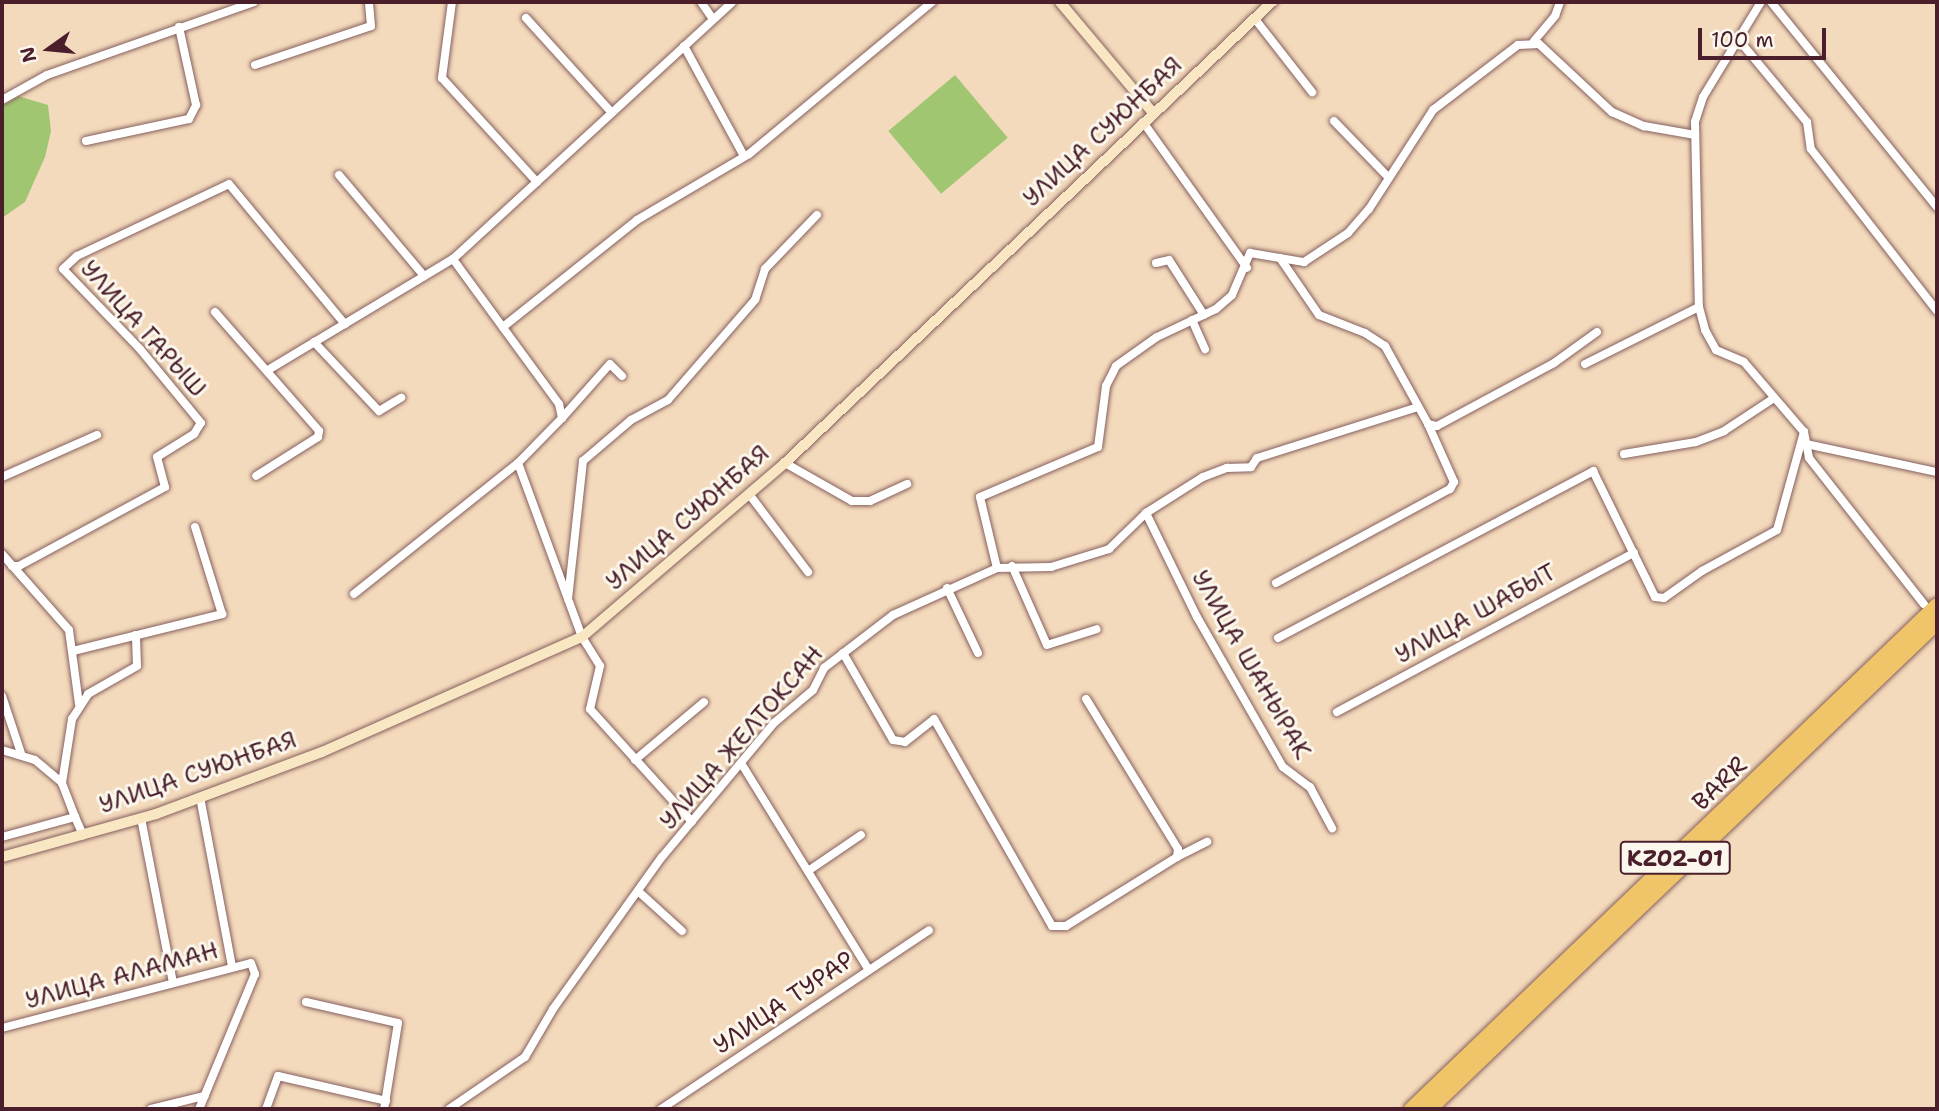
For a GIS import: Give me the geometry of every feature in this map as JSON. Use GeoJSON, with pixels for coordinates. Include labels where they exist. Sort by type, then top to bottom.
{"type":"FeatureCollection","features":[{"type":"Feature","properties":{"kind":"highway","name":"BARR"},"geometry":{"type":"LineString","coordinates":[[1411,1109],[1931,605]]}},
{"type":"Feature","properties":{"kind":"highway","name":"BARR"},"geometry":{"type":"LineString","coordinates":[[1430,1109],[1937,623]]}},
{"type":"Feature","properties":{"kind":"main road"},"geometry":{"type":"LineString","coordinates":[[1060,2],[1153,113]]}},
{"type":"Feature","properties":{"kind":"main road","name":"УЛИЦА СУЮНБАЯ"},"geometry":{"type":"LineString","coordinates":[[2,857],[141,818],[322,752],[582,637],[785,463],[1272,2]]}},
{"type":"Feature","properties":{"kind":"street"},"geometry":{"type":"LineString","coordinates":[[2,100],[47,75],[254,2]]}},
{"type":"Feature","properties":{"kind":"street"},"geometry":{"type":"LineString","coordinates":[[255,65],[371,26],[369,2]]}},
{"type":"Feature","properties":{"kind":"street"},"geometry":{"type":"LineString","coordinates":[[452,2],[442,78],[537,182]]}},
{"type":"Feature","properties":{"kind":"street"},"geometry":{"type":"LineString","coordinates":[[702,2],[713,19]]}},
{"type":"Feature","properties":{"kind":"street"},"geometry":{"type":"LineString","coordinates":[[268,370],[453,259],[732,2]]}},
{"type":"Feature","properties":{"kind":"street"},"geometry":{"type":"LineString","coordinates":[[503,327],[637,220],[744,156],[932,2]]}},
{"type":"Feature","properties":{"kind":"street"},"geometry":{"type":"LineString","coordinates":[[997,568],[980,497],[1098,447],[1108,375],[1157,337],[1203,315],[1232,295],[1254,251],[1304,262],[1339,240],[1369,209],[1433,110],[1518,45],[1534,41],[1559,5],[1551,2]]}},
{"type":"Feature","properties":{"kind":"street"},"geometry":{"type":"LineString","coordinates":[[1761,2],[1703,97],[1695,135],[1699,307],[1716,349],[1744,362],[1804,432],[1809,458],[1931,605]]}},
{"type":"Feature","properties":{"kind":"street"},"geometry":{"type":"LineString","coordinates":[[1771,2],[1937,207]]}},
{"type":"Feature","properties":{"kind":"street"},"geometry":{"type":"LineString","coordinates":[[526,18],[611,113]]}},
{"type":"Feature","properties":{"kind":"street"},"geometry":{"type":"LineString","coordinates":[[1255,19],[1312,92]]}},
{"type":"Feature","properties":{"kind":"street"},"geometry":{"type":"LineString","coordinates":[[86,141],[189,119],[196,105],[179,27]]}},
{"type":"Feature","properties":{"kind":"street"},"geometry":{"type":"LineString","coordinates":[[1738,39],[1807,122],[1811,149],[1937,312]]}},
{"type":"Feature","properties":{"kind":"street"},"geometry":{"type":"LineString","coordinates":[[1534,41],[1612,112],[1644,126],[1695,135]]}},
{"type":"Feature","properties":{"kind":"street"},"geometry":{"type":"LineString","coordinates":[[684,46],[744,156]]}},
{"type":"Feature","properties":{"kind":"street"},"geometry":{"type":"LineString","coordinates":[[1334,121],[1388,177]]}},
{"type":"Feature","properties":{"kind":"street"},"geometry":{"type":"LineString","coordinates":[[1143,122],[1247,268]]}},
{"type":"Feature","properties":{"kind":"street"},"geometry":{"type":"LineString","coordinates":[[339,175],[424,276]]}},
{"type":"Feature","properties":{"kind":"street","name":"УЛИЦА ГАРЫШ"},"geometry":{"type":"LineString","coordinates":[[12,566],[19,566],[165,487],[157,457],[194,434],[201,423],[63,269],[77,256],[229,184],[345,324]]}},
{"type":"Feature","properties":{"kind":"street"},"geometry":{"type":"LineString","coordinates":[[568,599],[583,461],[631,420],[668,400],[755,300],[765,270],[817,215]]}},
{"type":"Feature","properties":{"kind":"street"},"geometry":{"type":"LineString","coordinates":[[1276,583],[1450,489],[1454,482],[1428,424],[1385,346],[1365,333],[1320,315],[1280,258]]}},
{"type":"Feature","properties":{"kind":"street"},"geometry":{"type":"LineString","coordinates":[[453,259],[559,404],[562,418]]}},
{"type":"Feature","properties":{"kind":"street"},"geometry":{"type":"LineString","coordinates":[[1156,263],[1168,260],[1203,315]]}},
{"type":"Feature","properties":{"kind":"street"},"geometry":{"type":"LineString","coordinates":[[1585,364],[1699,307]]}},
{"type":"Feature","properties":{"kind":"street"},"geometry":{"type":"LineString","coordinates":[[215,312],[319,431],[318,437],[257,476]]}},
{"type":"Feature","properties":{"kind":"street"},"geometry":{"type":"LineString","coordinates":[[1192,320],[1205,349]]}},
{"type":"Feature","properties":{"kind":"street"},"geometry":{"type":"LineString","coordinates":[[1428,424],[1437,426],[1554,363],[1597,332]]}},
{"type":"Feature","properties":{"kind":"street"},"geometry":{"type":"LineString","coordinates":[[314,342],[379,411],[401,398]]}},
{"type":"Feature","properties":{"kind":"street"},"geometry":{"type":"LineString","coordinates":[[354,594],[518,463],[610,364],[622,376]]}},
{"type":"Feature","properties":{"kind":"street"},"geometry":{"type":"LineString","coordinates":[[1624,454],[1696,442],[1724,431],[1774,398]]}},
{"type":"Feature","properties":{"kind":"street","name":"УЛИЦА ЖЕЛТОКСАН"},"geometry":{"type":"LineString","coordinates":[[449,1109],[525,1057],[554,1009],[692,821],[774,723],[813,690],[824,668],[893,615],[997,568],[1051,566],[1109,549],[1146,513],[1203,477],[1227,468],[1251,467],[1257,458],[1418,407]]}},
{"type":"Feature","properties":{"kind":"street"},"geometry":{"type":"LineString","coordinates":[[1278,638],[1593,471],[1655,597],[1664,598],[1702,571],[1777,530],[1804,432]]}},
{"type":"Feature","properties":{"kind":"street"},"geometry":{"type":"LineString","coordinates":[[2,477],[97,435]]}},
{"type":"Feature","properties":{"kind":"street"},"geometry":{"type":"LineString","coordinates":[[1806,444],[1937,472]]}},
{"type":"Feature","properties":{"kind":"street"},"geometry":{"type":"LineString","coordinates":[[518,463],[582,637],[600,666],[590,709],[692,821]]}},
{"type":"Feature","properties":{"kind":"street"},"geometry":{"type":"LineString","coordinates":[[785,463],[852,501],[870,501],[907,484]]}},
{"type":"Feature","properties":{"kind":"street"},"geometry":{"type":"LineString","coordinates":[[749,495],[808,572]]}},
{"type":"Feature","properties":{"kind":"street","name":"УЛИЦА ШАНЫРАК"},"geometry":{"type":"LineString","coordinates":[[1146,513],[1197,617],[1283,767],[1310,787],[1332,828]]}},
{"type":"Feature","properties":{"kind":"street"},"geometry":{"type":"LineString","coordinates":[[73,651],[222,614],[195,527]]}},
{"type":"Feature","properties":{"kind":"street","name":"УЛИЦА ШАБЫТ"},"geometry":{"type":"LineString","coordinates":[[1337,712],[1634,553]]}},
{"type":"Feature","properties":{"kind":"street"},"geometry":{"type":"LineString","coordinates":[[2,554],[61,619],[73,639],[79,705]]}},
{"type":"Feature","properties":{"kind":"street"},"geometry":{"type":"LineString","coordinates":[[1012,566],[1047,645],[1097,629]]}},
{"type":"Feature","properties":{"kind":"street"},"geometry":{"type":"LineString","coordinates":[[947,589],[978,653]]}},
{"type":"Feature","properties":{"kind":"street"},"geometry":{"type":"LineString","coordinates":[[83,835],[62,783],[67,735],[79,705],[88,694],[133,672],[137,666],[136,635]]}},
{"type":"Feature","properties":{"kind":"street"},"geometry":{"type":"LineString","coordinates":[[843,653],[893,740],[905,742],[934,719],[1052,926],[1066,926],[1177,857],[1207,842]]}},
{"type":"Feature","properties":{"kind":"street"},"geometry":{"type":"LineString","coordinates":[[2,696],[21,753]]}},
{"type":"Feature","properties":{"kind":"street"},"geometry":{"type":"LineString","coordinates":[[1086,699],[1178,849],[1177,857]]}},
{"type":"Feature","properties":{"kind":"street"},"geometry":{"type":"LineString","coordinates":[[635,760],[704,702]]}},
{"type":"Feature","properties":{"kind":"street"},"geometry":{"type":"LineString","coordinates":[[2,750],[21,753],[62,783]]}},
{"type":"Feature","properties":{"kind":"street"},"geometry":{"type":"LineString","coordinates":[[741,763],[868,969]]}},
{"type":"Feature","properties":{"kind":"street"},"geometry":{"type":"LineString","coordinates":[[200,797],[232,967]]}},
{"type":"Feature","properties":{"kind":"street"},"geometry":{"type":"LineString","coordinates":[[2,837],[75,817]]}},
{"type":"Feature","properties":{"kind":"street"},"geometry":{"type":"LineString","coordinates":[[141,818],[173,983]]}},
{"type":"Feature","properties":{"kind":"street"},"geometry":{"type":"LineString","coordinates":[[808,871],[861,835]]}},
{"type":"Feature","properties":{"kind":"street"},"geometry":{"type":"LineString","coordinates":[[639,892],[682,931]]}},
{"type":"Feature","properties":{"kind":"street","name":"УЛИЦА ТУРАР"},"geometry":{"type":"LineString","coordinates":[[661,1109],[929,930]]}},
{"type":"Feature","properties":{"kind":"street","name":"УЛИЦА АЛАМАН"},"geometry":{"type":"LineString","coordinates":[[2,1028],[232,967],[253,964],[255,974],[204,1096]]}},
{"type":"Feature","properties":{"kind":"street"},"geometry":{"type":"LineString","coordinates":[[266,1109],[278,1076],[385,1105],[398,1023],[306,1002]]}},
{"type":"Feature","properties":{"kind":"street"},"geometry":{"type":"LineString","coordinates":[[151,1109],[204,1096]]}},
{"type":"Feature","properties":{"kind":"street"},"geometry":{"type":"LineString","coordinates":[[200,1109],[204,1096]]}},
{"type":"Feature","properties":{"kind":"green space"},"geometry":{"type":"Polygon","coordinates":[[[955,75],[1008,138],[941,194],[888,131],[955,75]]]}},
{"type":"Feature","properties":{"kind":"green space"},"geometry":{"type":"Polygon","coordinates":[[[18,96],[48,105],[51,131],[45,157],[25,202],[2,218],[2,106],[18,96]]]}}]}
